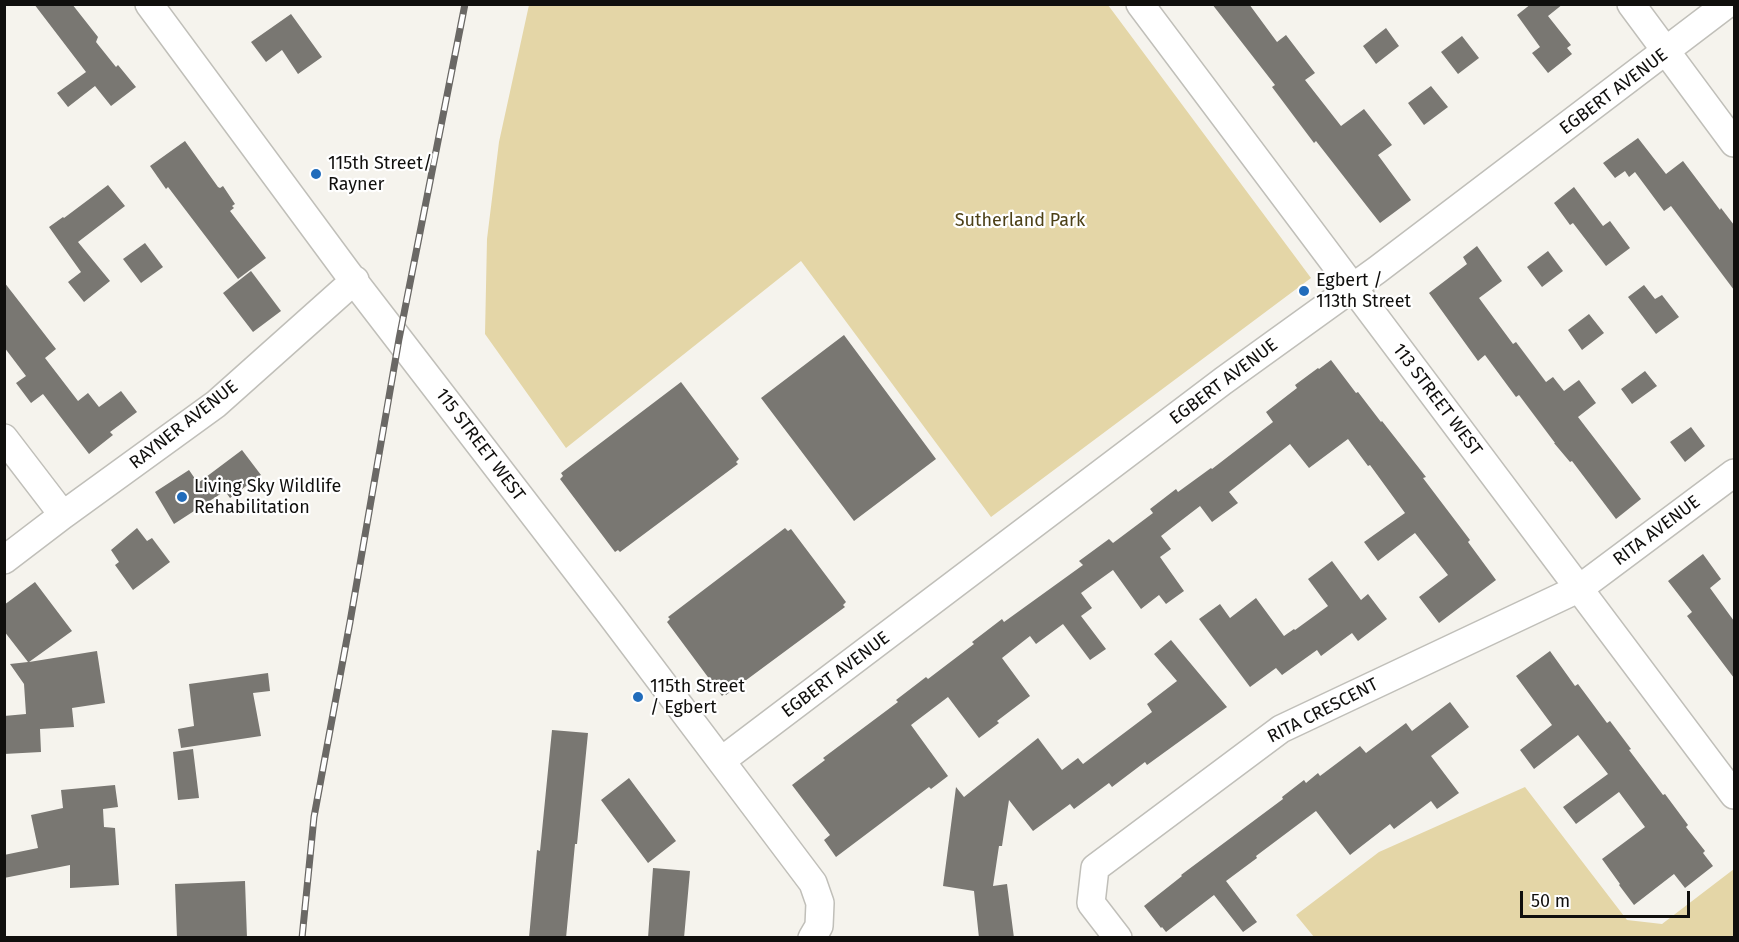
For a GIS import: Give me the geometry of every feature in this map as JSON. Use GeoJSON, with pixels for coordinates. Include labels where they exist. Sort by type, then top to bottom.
{"type":"FeatureCollection","features":[{"type":"Feature","properties":{"kind":"street","name":"115 STREET WEST"},"geometry":{"type":"LineString","coordinates":[[149,4],[355,280],[813,883],[820,903],[819,926],[812,938]]}},
{"type":"Feature","properties":{"kind":"street","name":"113 STREET WEST"},"geometry":{"type":"LineString","coordinates":[[1140,4],[1734,795]]}},
{"type":"Feature","properties":{"kind":"street"},"geometry":{"type":"LineString","coordinates":[[1632,4],[1734,143]]}},
{"type":"Feature","properties":{"kind":"street","name":"EGBERT AVENUE"},"geometry":{"type":"LineString","coordinates":[[721,761],[1223,381],[1353,287],[1667,52],[1727,4]]}},
{"type":"Feature","properties":{"kind":"street","name":"RAYNER AVENUE"},"geometry":{"type":"LineString","coordinates":[[4,560],[216,404],[355,280]]}},
{"type":"Feature","properties":{"kind":"street"},"geometry":{"type":"LineString","coordinates":[[4,438],[63,515]]}},
{"type":"Feature","properties":{"kind":"street","name":"RITA AVENUE"},"geometry":{"type":"LineString","coordinates":[[1580,588],[1734,473]]}},
{"type":"Feature","properties":{"kind":"street","name":"RITA CRESCENT"},"geometry":{"type":"LineString","coordinates":[[1118,938],[1091,903],[1095,868],[1281,729],[1580,588]]}},
{"type":"Feature","properties":{"kind":"green space","name":"Sutherland Park"},"geometry":{"type":"Polygon","coordinates":[[[529,5],[1108,5],[1311,278],[991,517],[801,261],[566,448],[485,334],[487,239],[499,142],[529,5]]]}},
{"type":"Feature","properties":{"kind":"green space"},"geometry":{"type":"Polygon","coordinates":[[[1525,787],[1627,920],[1662,924],[1734,869],[1734,937],[1314,937],[1296,915],[1379,852],[1525,787]]]}},
{"type":"Feature","properties":{"kind":"building"},"geometry":{"type":"Polygon","coordinates":[[[34,4],[72,4],[98,37],[96,42],[136,87],[111,106],[95,86],[68,107],[57,93],[86,72],[34,4]]]}},
{"type":"Feature","properties":{"kind":"building"},"geometry":{"type":"Polygon","coordinates":[[[1212,4],[1249,4],[1277,42],[1286,35],[1315,73],[1305,80],[1341,126],[1364,109],[1392,145],[1378,155],[1411,200],[1380,223],[1316,141],[1314,143],[1272,87],[1275,85],[1212,4]]]}},
{"type":"Feature","properties":{"kind":"building"},"geometry":{"type":"Polygon","coordinates":[[[1531,4],[1563,4],[1548,16],[1571,45],[1567,48],[1572,54],[1548,73],[1532,53],[1540,47],[1517,15],[1531,4]]]}},
{"type":"Feature","properties":{"kind":"building"},"geometry":{"type":"Polygon","coordinates":[[[291,14],[322,57],[298,74],[282,50],[266,62],[251,42],[291,14]]]}},
{"type":"Feature","properties":{"kind":"building"},"geometry":{"type":"Polygon","coordinates":[[[1386,28],[1399,46],[1376,64],[1363,46],[1386,28]]]}},
{"type":"Feature","properties":{"kind":"building"},"geometry":{"type":"Polygon","coordinates":[[[1462,36],[1479,58],[1458,74],[1441,52],[1462,36]]]}},
{"type":"Feature","properties":{"kind":"building"},"geometry":{"type":"Polygon","coordinates":[[[1431,86],[1448,107],[1424,125],[1408,103],[1431,86]]]}},
{"type":"Feature","properties":{"kind":"building"},"geometry":{"type":"Polygon","coordinates":[[[1638,138],[1666,174],[1683,161],[1734,225],[1734,290],[1671,206],[1664,211],[1635,172],[1629,177],[1625,171],[1615,178],[1603,163],[1638,138]]]}},
{"type":"Feature","properties":{"kind":"building"},"geometry":{"type":"Polygon","coordinates":[[[185,141],[218,187],[223,186],[235,204],[230,211],[266,258],[238,279],[150,166],[185,141]]]}},
{"type":"Feature","properties":{"kind":"building"},"geometry":{"type":"Polygon","coordinates":[[[108,185],[125,206],[78,242],[110,281],[84,302],[68,282],[81,272],[49,227],[108,185]]]}},
{"type":"Feature","properties":{"kind":"building"},"geometry":{"type":"Polygon","coordinates":[[[1574,187],[1603,226],[1610,221],[1630,248],[1606,266],[1573,223],[1570,225],[1554,203],[1574,187]]]}},
{"type":"Feature","properties":{"kind":"building"},"geometry":{"type":"Polygon","coordinates":[[[145,243],[163,267],[141,283],[123,259],[145,243]]]}},
{"type":"Feature","properties":{"kind":"building"},"geometry":{"type":"Polygon","coordinates":[[[1477,246],[1502,281],[1479,298],[1513,344],[1516,342],[1546,382],[1553,377],[1564,391],[1579,380],[1596,403],[1578,417],[1641,499],[1616,519],[1572,461],[1570,462],[1554,443],[1519,395],[1516,397],[1485,355],[1478,361],[1429,293],[1467,264],[1463,257],[1477,246]]]}},
{"type":"Feature","properties":{"kind":"building"},"geometry":{"type":"Polygon","coordinates":[[[1548,251],[1563,271],[1542,287],[1527,267],[1548,251]]]}},
{"type":"Feature","properties":{"kind":"building"},"geometry":{"type":"Polygon","coordinates":[[[251,271],[281,311],[253,332],[223,293],[251,271]]]}},
{"type":"Feature","properties":{"kind":"building"},"geometry":{"type":"Polygon","coordinates":[[[4,282],[56,349],[45,358],[78,401],[88,393],[99,407],[121,391],[137,412],[110,432],[113,435],[89,454],[43,394],[31,403],[16,383],[26,376],[4,347],[4,282]]]}},
{"type":"Feature","properties":{"kind":"building"},"geometry":{"type":"Polygon","coordinates":[[[1644,285],[1655,299],[1662,295],[1679,317],[1656,334],[1628,297],[1644,285]]]}},
{"type":"Feature","properties":{"kind":"building"},"geometry":{"type":"Polygon","coordinates":[[[1589,314],[1604,333],[1582,350],[1568,330],[1589,314]]]}},
{"type":"Feature","properties":{"kind":"building"},"geometry":{"type":"Polygon","coordinates":[[[844,335],[936,459],[854,521],[761,398],[844,335]]]}},
{"type":"Feature","properties":{"kind":"building"},"geometry":{"type":"Polygon","coordinates":[[[1331,360],[1426,477],[1423,478],[1470,540],[1468,542],[1496,580],[1439,623],[1419,597],[1448,575],[1415,533],[1378,561],[1364,542],[1405,513],[1370,465],[1368,466],[1348,439],[1309,468],[1290,444],[1229,492],[1238,503],[1212,522],[1200,506],[1161,536],[1171,549],[1160,557],[1184,591],[1166,604],[1159,595],[1141,609],[1113,570],[1081,593],[1092,608],[1081,616],[1106,649],[1090,660],[1063,624],[1036,644],[1030,636],[1002,658],[1030,696],[979,738],[948,697],[911,725],[948,776],[931,789],[929,787],[836,857],[824,840],[830,835],[792,785],[825,760],[823,758],[898,702],[896,700],[974,644],[972,642],[1002,619],[1004,622],[1083,565],[1079,561],[1109,539],[1113,543],[1153,513],[1150,509],[1176,489],[1178,492],[1212,469],[1273,422],[1266,412],[1297,388],[1295,385],[1331,360]]]}},
{"type":"Feature","properties":{"kind":"building"},"geometry":{"type":"Polygon","coordinates":[[[1645,371],[1657,386],[1632,404],[1621,389],[1645,371]]]}},
{"type":"Feature","properties":{"kind":"building"},"geometry":{"type":"Polygon","coordinates":[[[681,382],[739,459],[736,462],[738,464],[620,552],[618,550],[615,552],[560,479],[563,476],[561,473],[681,382]]]}},
{"type":"Feature","properties":{"kind":"building"},"geometry":{"type":"Polygon","coordinates":[[[1691,427],[1705,446],[1685,462],[1670,442],[1691,427]]]}},
{"type":"Feature","properties":{"kind":"building"},"geometry":{"type":"Polygon","coordinates":[[[242,450],[261,475],[230,498],[225,491],[174,524],[155,492],[189,470],[198,483],[242,450]]]}},
{"type":"Feature","properties":{"kind":"building"},"geometry":{"type":"Polygon","coordinates":[[[137,528],[147,541],[152,538],[170,562],[133,590],[115,565],[119,562],[111,550],[137,528]]]}},
{"type":"Feature","properties":{"kind":"building"},"geometry":{"type":"Polygon","coordinates":[[[785,528],[788,531],[791,529],[846,602],[843,605],[845,607],[722,696],[667,622],[670,619],[668,617],[785,528]]]}},
{"type":"Feature","properties":{"kind":"building"},"geometry":{"type":"Polygon","coordinates":[[[1703,554],[1721,579],[1710,588],[1734,621],[1734,678],[1687,616],[1692,612],[1668,581],[1703,554]]]}},
{"type":"Feature","properties":{"kind":"building"},"geometry":{"type":"Polygon","coordinates":[[[1332,561],[1361,600],[1368,594],[1387,619],[1358,641],[1352,633],[1321,656],[1317,650],[1282,675],[1276,668],[1250,687],[1199,619],[1220,604],[1230,618],[1256,598],[1284,636],[1328,606],[1308,579],[1332,561]]]}},
{"type":"Feature","properties":{"kind":"building"},"geometry":{"type":"Polygon","coordinates":[[[35,582],[72,631],[29,662],[97,651],[105,703],[72,708],[74,727],[40,729],[41,752],[4,754],[4,716],[26,714],[24,684],[10,664],[28,662],[4,631],[4,605],[35,582]]]}},
{"type":"Feature","properties":{"kind":"building"},"geometry":{"type":"Polygon","coordinates":[[[1171,640],[1227,707],[1147,765],[1145,762],[1112,787],[1109,783],[1074,809],[1070,804],[1033,831],[1009,800],[993,886],[1007,884],[1014,938],[979,938],[974,891],[943,886],[956,787],[964,797],[1038,738],[1062,770],[1078,758],[1083,764],[1152,712],[1147,704],[1177,681],[1154,654],[1171,640]]]}},
{"type":"Feature","properties":{"kind":"building"},"geometry":{"type":"Polygon","coordinates":[[[1550,651],[1575,686],[1578,684],[1607,723],[1610,721],[1705,851],[1703,853],[1713,866],[1685,888],[1674,874],[1634,905],[1619,885],[1602,859],[1645,827],[1619,792],[1576,824],[1563,807],[1608,774],[1578,735],[1534,769],[1520,750],[1552,725],[1516,676],[1550,651]]]}},
{"type":"Feature","properties":{"kind":"building"},"geometry":{"type":"Polygon","coordinates":[[[268,673],[270,691],[253,693],[261,736],[181,748],[178,729],[194,726],[189,684],[268,673]]]}},
{"type":"Feature","properties":{"kind":"building"},"geometry":{"type":"Polygon","coordinates":[[[1450,702],[1469,727],[1431,756],[1459,793],[1437,809],[1431,801],[1394,829],[1390,824],[1350,855],[1316,811],[1226,881],[1257,922],[1243,932],[1214,895],[1166,932],[1144,906],[1181,875],[1283,799],[1282,797],[1304,780],[1306,783],[1318,773],[1320,776],[1360,746],[1366,753],[1406,723],[1412,731],[1450,702]]]}},
{"type":"Feature","properties":{"kind":"building"},"geometry":{"type":"Polygon","coordinates":[[[552,730],[588,733],[577,844],[575,844],[566,938],[529,938],[537,850],[540,851],[552,730]]]}},
{"type":"Feature","properties":{"kind":"building"},"geometry":{"type":"Polygon","coordinates":[[[193,749],[199,798],[178,800],[173,752],[193,749]]]}},
{"type":"Feature","properties":{"kind":"building"},"geometry":{"type":"Polygon","coordinates":[[[629,778],[676,841],[648,863],[601,800],[629,778]]]}},
{"type":"Feature","properties":{"kind":"building"},"geometry":{"type":"Polygon","coordinates":[[[115,785],[118,807],[103,809],[104,827],[115,828],[119,885],[70,888],[70,865],[4,878],[4,855],[38,848],[31,815],[63,808],[61,790],[115,785]]]}},
{"type":"Feature","properties":{"kind":"building"},"geometry":{"type":"Polygon","coordinates":[[[653,868],[690,871],[684,938],[648,938],[653,868]]]}},
{"type":"Feature","properties":{"kind":"building"},"geometry":{"type":"Polygon","coordinates":[[[245,881],[247,938],[177,938],[175,884],[245,881]]]}},
{"type":"Feature","properties":{"kind":"railway"},"geometry":{"type":"LineString","coordinates":[[302,938],[314,817],[399,339],[465,4]]}},
{"type":"Feature","properties":{"kind":"place","name":"115th Street/ Rayner"},"geometry":{"type":"Point","coordinates":[316,174]}},
{"type":"Feature","properties":{"kind":"place","name":"Egbert / 113th Street"},"geometry":{"type":"Point","coordinates":[1304,291]}},
{"type":"Feature","properties":{"kind":"place","name":"Living Sky Wildlife Rehabilitation"},"geometry":{"type":"Point","coordinates":[182,497]}},
{"type":"Feature","properties":{"kind":"place","name":"115th Street / Egbert"},"geometry":{"type":"Point","coordinates":[638,697]}}]}
